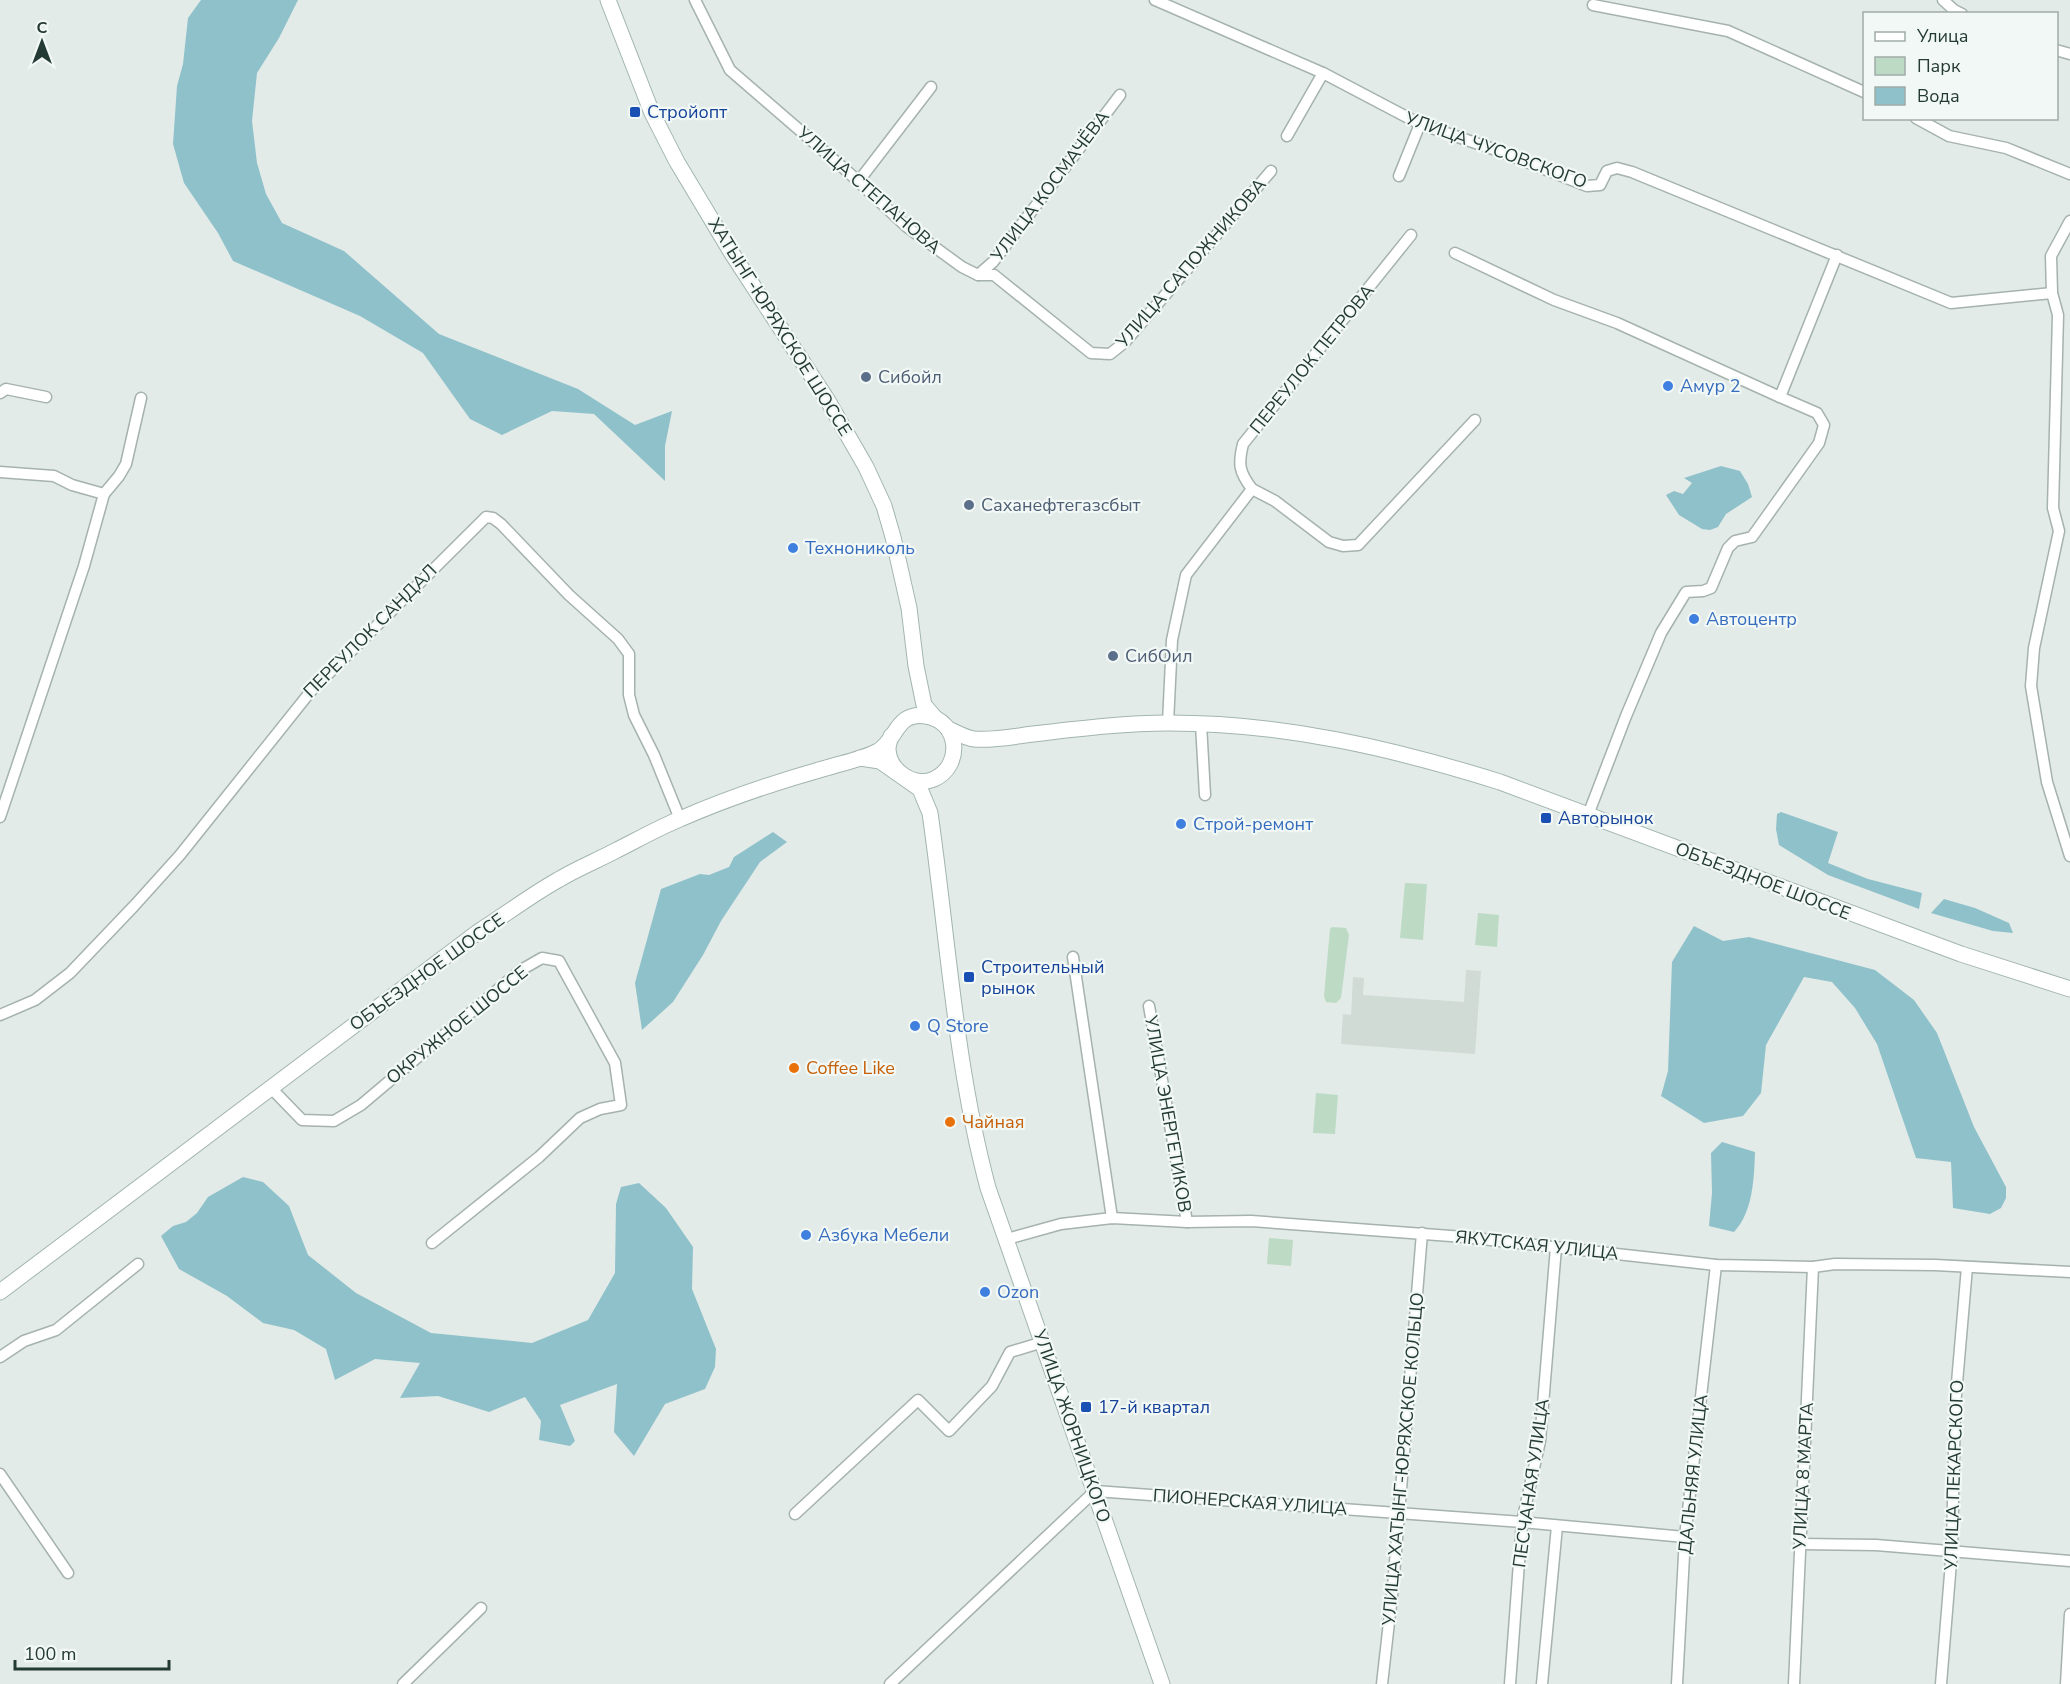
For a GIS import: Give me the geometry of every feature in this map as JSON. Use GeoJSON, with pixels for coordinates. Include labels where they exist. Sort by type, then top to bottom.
{"type":"FeatureCollection","features":[{"type":"Feature","properties":{"kind":"main road","name":"ХАТЫНГ-ЮРЯХСКОЕ ШОССЕ"},"geometry":{"type":"LineString","coordinates":[[608,0],[649,106],[677,162],[731,252],[828,401],[866,467],[884,507],[893,537],[909,608],[916,666],[924,705],[936,719]]}},
{"type":"Feature","properties":{"kind":"main road","name":"ХАТЫНГ-ЮРЯХСКОЕ ШОССЕ"},"geometry":{"type":"LineString","coordinates":[[895,730],[912,705],[916,666]]}},
{"type":"Feature","properties":{"kind":"main road"},"geometry":{"type":"LineString","coordinates":[[857,758],[880,750],[895,730],[908,718],[917,716],[936,719],[948,729],[955,749],[950,764],[940,776],[930,781],[920,782],[903,776],[892,764],[888,749],[895,730]]}},
{"type":"Feature","properties":{"kind":"main road","name":"ОБЪЕЗДНОЕ ШОССЕ"},"geometry":{"type":"LineString","coordinates":[[948,729],[974,739],[1095,727],[1168,723],[1270,729],[1343,740],[1455,768],[1518,788],[1961,954],[2070,989]]}},
{"type":"Feature","properties":{"kind":"main road","name":"ОБЪЕЗДНОЕ ШОССЕ"},"geometry":{"type":"LineString","coordinates":[[950,764],[976,744],[995,738]]}},
{"type":"Feature","properties":{"kind":"main road","name":"ОБЪЕЗДНОЕ ШОССЕ"},"geometry":{"type":"LineString","coordinates":[[0,1292],[478,932],[558,880],[680,819],[769,784],[857,758],[880,761],[903,776]]}},
{"type":"Feature","properties":{"kind":"main road","name":"УЛИЦА ЖОРНИЦКОГО"},"geometry":{"type":"LineString","coordinates":[[950,764],[933,787],[930,813],[964,1079],[975,1140],[988,1188],[1162,1684]]}},
{"type":"Feature","properties":{"kind":"main road","name":"УЛИЦА ЖОРНИЦКОГО"},"geometry":{"type":"LineString","coordinates":[[903,776],[920,789],[930,813]]}},
{"type":"Feature","properties":{"kind":"street","name":"УЛИЦА СТЕПАНОВА"},"geometry":{"type":"LineString","coordinates":[[695,0],[730,70],[907,227],[962,267],[978,275],[994,275],[1090,353],[1110,354]]}},
{"type":"Feature","properties":{"kind":"street","name":"УЛИЦА ЧУСОВСКОГО"},"geometry":{"type":"LineString","coordinates":[[1155,0],[1323,73],[1420,124],[1587,186],[1600,185],[1607,171],[1617,168],[1632,172],[1951,303],[2052,293]]}},
{"type":"Feature","properties":{"kind":"street"},"geometry":{"type":"LineString","coordinates":[[1943,0],[1958,12]]}},
{"type":"Feature","properties":{"kind":"street"},"geometry":{"type":"LineString","coordinates":[[1593,5],[1728,31],[1863,92]]}},
{"type":"Feature","properties":{"kind":"street"},"geometry":{"type":"LineString","coordinates":[[1287,136],[1323,73]]}},
{"type":"Feature","properties":{"kind":"street"},"geometry":{"type":"LineString","coordinates":[[858,182],[931,87]]}},
{"type":"Feature","properties":{"kind":"street","name":"УЛИЦА КОСМАЧЁВА"},"geometry":{"type":"LineString","coordinates":[[978,275],[993,262],[1120,95]]}},
{"type":"Feature","properties":{"kind":"street"},"geometry":{"type":"LineString","coordinates":[[1920,120],[1949,136],[2006,148],[2070,174]]}},
{"type":"Feature","properties":{"kind":"street"},"geometry":{"type":"LineString","coordinates":[[1399,176],[1420,124]]}},
{"type":"Feature","properties":{"kind":"street","name":"УЛИЦА САПОЖНИКОВА"},"geometry":{"type":"LineString","coordinates":[[1110,354],[1125,342],[1271,171]]}},
{"type":"Feature","properties":{"kind":"street"},"geometry":{"type":"LineString","coordinates":[[2070,221],[2051,256],[2052,293],[2058,315],[2053,508],[2059,531],[2034,648],[2031,686],[2047,782],[2070,855]]}},
{"type":"Feature","properties":{"kind":"street","name":"ПЕРЕУЛОК ПЕТРОВА"},"geometry":{"type":"LineString","coordinates":[[1252,489],[1243,477],[1239,460],[1243,444],[1411,235]]}},
{"type":"Feature","properties":{"kind":"street"},"geometry":{"type":"LineString","coordinates":[[1455,254],[1554,300],[1617,323],[1817,413],[1824,425],[1820,443],[1752,537],[1735,541],[1728,548],[1711,588],[1686,592],[1661,633],[1588,815]]}},
{"type":"Feature","properties":{"kind":"street"},"geometry":{"type":"LineString","coordinates":[[1780,397],[1837,255]]}},
{"type":"Feature","properties":{"kind":"street"},"geometry":{"type":"LineString","coordinates":[[0,393],[6,389],[46,397]]}},
{"type":"Feature","properties":{"kind":"street"},"geometry":{"type":"LineString","coordinates":[[0,817],[75,593],[104,494],[126,464],[141,398]]}},
{"type":"Feature","properties":{"kind":"street"},"geometry":{"type":"LineString","coordinates":[[1168,723],[1172,640],[1186,575],[1252,489],[1275,501],[1329,542],[1343,546],[1358,544],[1475,420]]}},
{"type":"Feature","properties":{"kind":"street"},"geometry":{"type":"LineString","coordinates":[[0,472],[54,476],[72,485],[104,494]]}},
{"type":"Feature","properties":{"kind":"street","name":"ПЕРЕУЛОК САНДАЛ"},"geometry":{"type":"LineString","coordinates":[[0,1015],[35,1000],[70,973],[180,855],[311,691],[486,517],[493,518],[501,524],[569,595],[618,639],[629,654],[628,695],[634,715],[654,755],[680,819]]}},
{"type":"Feature","properties":{"kind":"street"},"geometry":{"type":"LineString","coordinates":[[1201,724],[1205,795]]}},
{"type":"Feature","properties":{"kind":"street"},"geometry":{"type":"LineString","coordinates":[[1073,957],[1112,1218]]}},
{"type":"Feature","properties":{"kind":"street","name":"ОКРУЖНОЕ ШОССЕ"},"geometry":{"type":"LineString","coordinates":[[272,1088],[302,1120],[334,1121],[361,1105],[521,970],[542,958],[559,961],[615,1063],[621,1106],[600,1109],[580,1118],[539,1157],[432,1243]]}},
{"type":"Feature","properties":{"kind":"street","name":"УЛИЦА ЭНЕРГЕТИКОВ"},"geometry":{"type":"LineString","coordinates":[[1149,1006],[1187,1222]]}},
{"type":"Feature","properties":{"kind":"street","name":"ЯКУТСКАЯ УЛИЦА"},"geometry":{"type":"LineString","coordinates":[[1007,1239],[1061,1224],[1112,1218],[1187,1222],[1251,1221],[1422,1233],[1716,1265],[1813,1267],[1834,1264],[2070,1272]]}},
{"type":"Feature","properties":{"kind":"street","name":"УЛИЦА ХАТЫНГ-ЮРЯХСКОЕ КОЛЬЦО"},"geometry":{"type":"LineString","coordinates":[[1382,1684],[1393,1587],[1422,1233]]}},
{"type":"Feature","properties":{"kind":"street","name":"ПЕСЧАНАЯ УЛИЦА"},"geometry":{"type":"LineString","coordinates":[[1510,1684],[1522,1522],[1540,1441],[1556,1247]]}},
{"type":"Feature","properties":{"kind":"street"},"geometry":{"type":"LineString","coordinates":[[0,1357],[24,1341],[56,1330],[138,1263]]}},
{"type":"Feature","properties":{"kind":"street","name":"ДАЛЬНЯЯ УЛИЦА"},"geometry":{"type":"LineString","coordinates":[[1677,1684],[1685,1537],[1716,1265]]}},
{"type":"Feature","properties":{"kind":"street","name":"УЛИЦА 8 МАРТА"},"geometry":{"type":"LineString","coordinates":[[1794,1684],[1813,1267]]}},
{"type":"Feature","properties":{"kind":"street","name":"УЛИЦА ПЕКАРСКОГО"},"geometry":{"type":"LineString","coordinates":[[1941,1684],[1952,1550],[1955,1406],[1967,1267]]}},
{"type":"Feature","properties":{"kind":"street"},"geometry":{"type":"LineString","coordinates":[[795,1514],[918,1400],[949,1431],[992,1386],[1010,1352],[1043,1342]]}},
{"type":"Feature","properties":{"kind":"street"},"geometry":{"type":"LineString","coordinates":[[0,1474],[68,1573]]}},
{"type":"Feature","properties":{"kind":"street"},"geometry":{"type":"LineString","coordinates":[[890,1684],[1095,1491]]}},
{"type":"Feature","properties":{"kind":"street","name":"ПИОНЕРСКАЯ УЛИЦА"},"geometry":{"type":"LineString","coordinates":[[1095,1491],[1522,1522],[1685,1537]]}},
{"type":"Feature","properties":{"kind":"street","name":"ПЕСЧАНАЯ УЛИЦА"},"geometry":{"type":"LineString","coordinates":[[1542,1684],[1557,1526]]}},
{"type":"Feature","properties":{"kind":"street"},"geometry":{"type":"LineString","coordinates":[[1800,1544],[1876,1545],[2070,1561]]}},
{"type":"Feature","properties":{"kind":"street"},"geometry":{"type":"LineString","coordinates":[[403,1684],[481,1608]]}},
{"type":"Feature","properties":{"kind":"street"},"geometry":{"type":"LineString","coordinates":[[2066,1684],[2070,1614]]}},
{"type":"Feature","properties":{"kind":"shaded area"},"geometry":{"type":"Polygon","coordinates":[[[1466,970],[1481,971],[1475,1054],[1341,1044],[1343,1014],[1351,1015],[1353,977],[1364,978],[1363,995],[1464,1002],[1466,970]]]}},
{"type":"Feature","properties":{"kind":"green space"},"geometry":{"type":"Polygon","coordinates":[[[1405,883],[1427,884],[1423,940],[1400,938],[1405,883]]]}},
{"type":"Feature","properties":{"kind":"green space"},"geometry":{"type":"Polygon","coordinates":[[[1478,913],[1499,915],[1497,947],[1475,945],[1478,913]]]}},
{"type":"Feature","properties":{"kind":"green space"},"geometry":{"type":"Polygon","coordinates":[[[1332,927],[1346,928],[1349,935],[1341,998],[1336,1003],[1326,1002],[1324,996],[1332,927]]]}},
{"type":"Feature","properties":{"kind":"green space"},"geometry":{"type":"Polygon","coordinates":[[[1316,1093],[1338,1095],[1335,1134],[1313,1133],[1316,1093]]]}},
{"type":"Feature","properties":{"kind":"green space"},"geometry":{"type":"Polygon","coordinates":[[[1269,1238],[1293,1240],[1291,1266],[1267,1264],[1269,1238]]]}},
{"type":"Feature","properties":{"kind":"water"},"geometry":{"type":"Polygon","coordinates":[[[201,0],[298,0],[279,38],[257,73],[252,121],[257,163],[266,194],[282,223],[344,251],[439,334],[578,389],[635,425],[672,411],[665,446],[665,481],[594,414],[552,411],[502,435],[470,419],[423,353],[360,316],[233,261],[218,233],[184,183],[173,144],[177,86],[183,64],[188,18],[201,0]]]}},
{"type":"Feature","properties":{"kind":"water"},"geometry":{"type":"Polygon","coordinates":[[[1721,466],[1740,471],[1748,484],[1752,497],[1726,514],[1718,527],[1710,530],[1702,529],[1679,515],[1666,495],[1674,491],[1683,494],[1692,483],[1684,478],[1721,466]]]}},
{"type":"Feature","properties":{"kind":"water"},"geometry":{"type":"Polygon","coordinates":[[[1781,812],[1838,832],[1828,863],[1868,879],[1922,893],[1919,909],[1828,875],[1779,845],[1776,829],[1777,814],[1781,812]]]}},
{"type":"Feature","properties":{"kind":"water"},"geometry":{"type":"Polygon","coordinates":[[[773,832],[787,842],[760,862],[721,921],[703,955],[673,1002],[642,1030],[635,983],[661,889],[700,874],[709,875],[729,867],[734,857],[773,832]]]}},
{"type":"Feature","properties":{"kind":"water"},"geometry":{"type":"Polygon","coordinates":[[[1944,899],[1975,908],[2009,923],[2013,933],[1993,931],[1931,913],[1944,899]]]}},
{"type":"Feature","properties":{"kind":"water"},"geometry":{"type":"Polygon","coordinates":[[[1694,926],[1723,941],[1749,937],[1875,970],[1914,1000],[1937,1033],[1974,1127],[2006,1187],[2006,1198],[2001,1208],[1990,1214],[1953,1208],[1951,1162],[1916,1158],[1877,1044],[1855,1008],[1832,982],[1804,977],[1766,1045],[1761,1093],[1743,1116],[1704,1123],[1661,1096],[1668,1071],[1672,962],[1694,926]]]}},
{"type":"Feature","properties":{"kind":"water"},"geometry":{"type":"Polygon","coordinates":[[[1722,1142],[1755,1152],[1749,1205],[1734,1232],[1709,1226],[1712,1193],[1711,1153],[1722,1142]]]}},
{"type":"Feature","properties":{"kind":"water"},"geometry":{"type":"Polygon","coordinates":[[[243,1177],[263,1182],[289,1206],[308,1255],[356,1293],[431,1333],[532,1343],[588,1320],[615,1273],[616,1204],[621,1187],[639,1183],[666,1208],[693,1247],[692,1289],[716,1349],[715,1367],[705,1389],[665,1404],[634,1456],[614,1432],[617,1384],[560,1405],[575,1441],[570,1446],[539,1440],[541,1421],[525,1397],[489,1412],[438,1396],[400,1398],[420,1363],[375,1359],[335,1380],[326,1349],[294,1330],[263,1323],[227,1296],[179,1269],[161,1236],[173,1226],[186,1222],[197,1213],[208,1197],[243,1177]]]}},
{"type":"Feature","properties":{"kind":"place","name":"Стройопт"},"geometry":{"type":"Point","coordinates":[635,112]}},
{"type":"Feature","properties":{"kind":"place","name":"Сибойл"},"geometry":{"type":"Point","coordinates":[866,377]}},
{"type":"Feature","properties":{"kind":"place","name":"Амур 2"},"geometry":{"type":"Point","coordinates":[1668,386]}},
{"type":"Feature","properties":{"kind":"place","name":"Саханефтегазсбыт"},"geometry":{"type":"Point","coordinates":[969,505]}},
{"type":"Feature","properties":{"kind":"place","name":"Технониколь"},"geometry":{"type":"Point","coordinates":[793,548]}},
{"type":"Feature","properties":{"kind":"place","name":"Автоцентр"},"geometry":{"type":"Point","coordinates":[1694,619]}},
{"type":"Feature","properties":{"kind":"place","name":"СибОил"},"geometry":{"type":"Point","coordinates":[1113,656]}},
{"type":"Feature","properties":{"kind":"place","name":"Авторынок"},"geometry":{"type":"Point","coordinates":[1546,818]}},
{"type":"Feature","properties":{"kind":"place","name":"Строй-ремонт"},"geometry":{"type":"Point","coordinates":[1181,824]}},
{"type":"Feature","properties":{"kind":"place","name":"Строительный рынок"},"geometry":{"type":"Point","coordinates":[969,977]}},
{"type":"Feature","properties":{"kind":"place","name":"Q Store"},"geometry":{"type":"Point","coordinates":[915,1026]}},
{"type":"Feature","properties":{"kind":"place","name":"Coffee Like"},"geometry":{"type":"Point","coordinates":[794,1068]}},
{"type":"Feature","properties":{"kind":"place","name":"Чайная"},"geometry":{"type":"Point","coordinates":[950,1122]}},
{"type":"Feature","properties":{"kind":"place","name":"Азбука Мебели"},"geometry":{"type":"Point","coordinates":[806,1235]}},
{"type":"Feature","properties":{"kind":"place","name":"Ozon"},"geometry":{"type":"Point","coordinates":[985,1292]}},
{"type":"Feature","properties":{"kind":"place","name":"17-й квартал"},"geometry":{"type":"Point","coordinates":[1086,1407]}}]}
